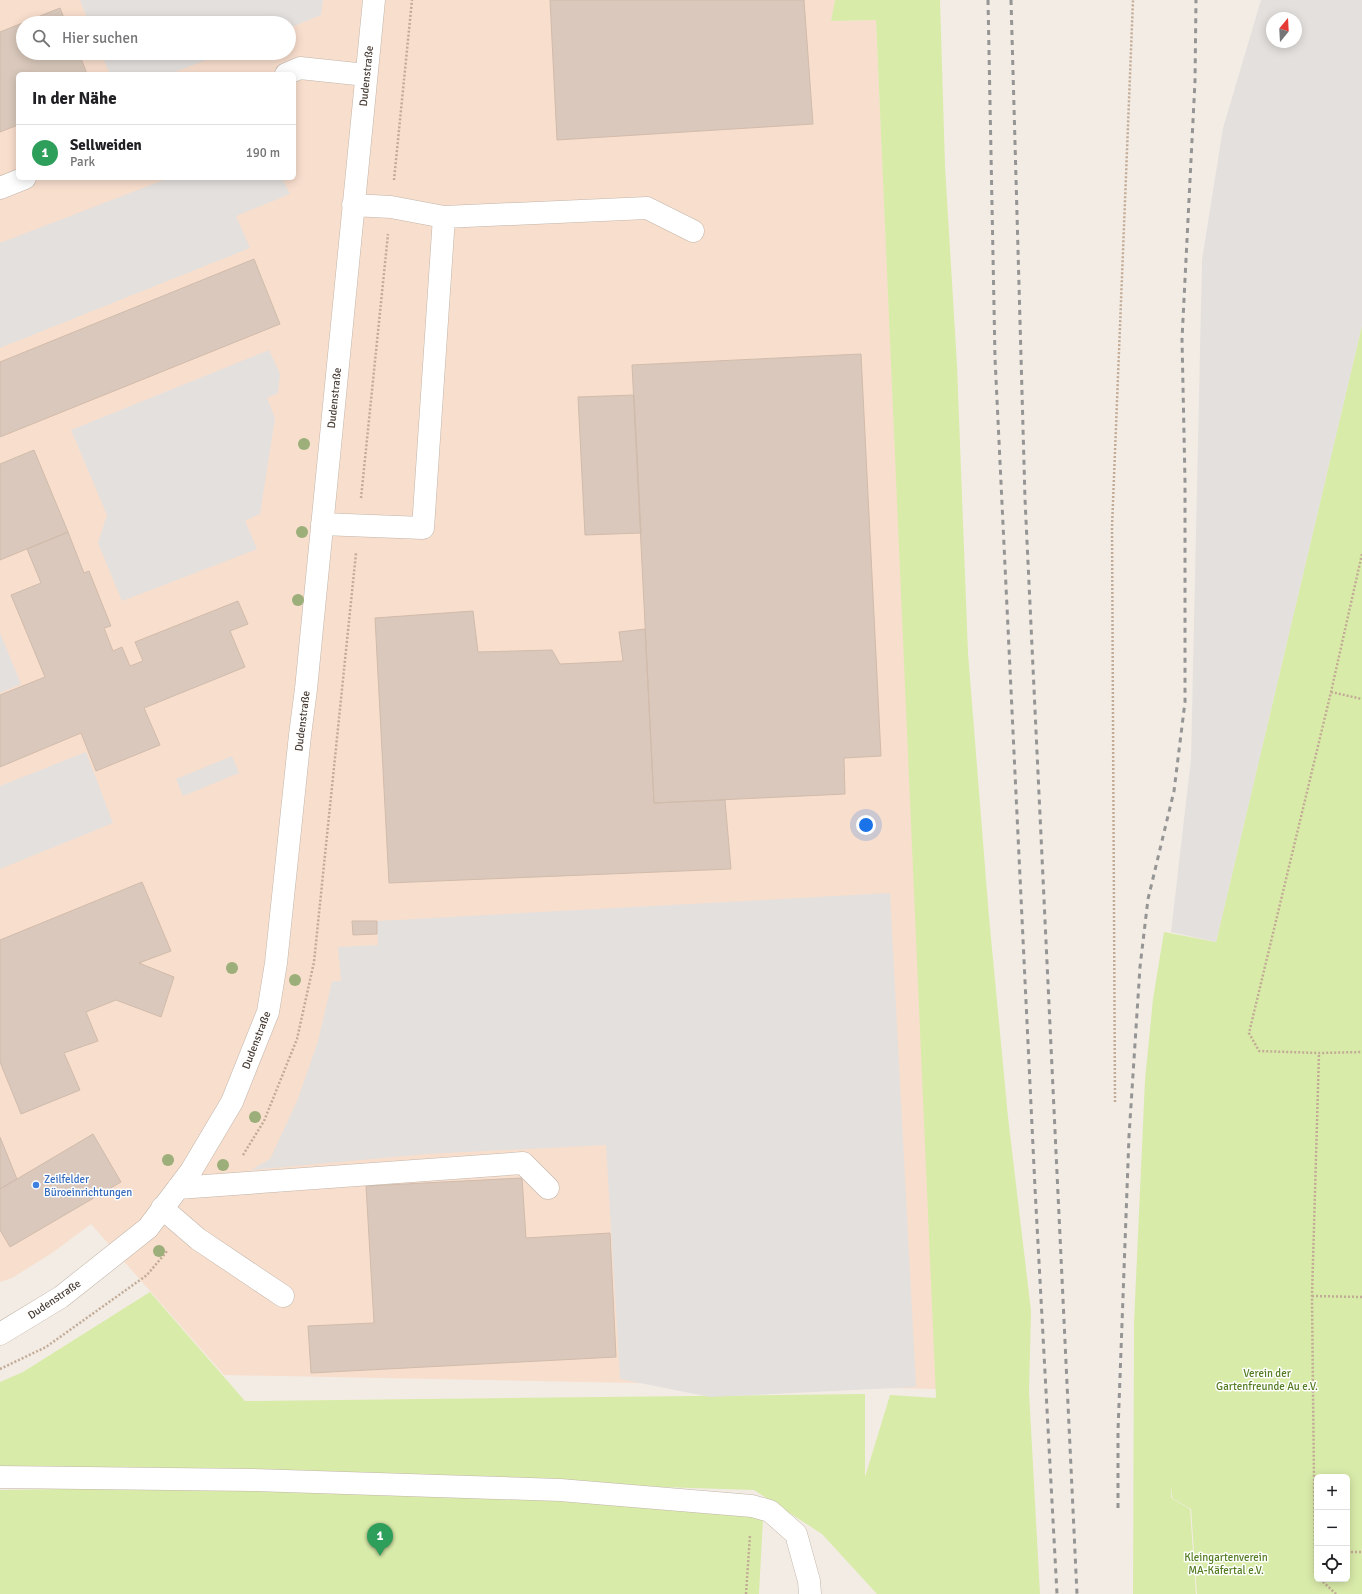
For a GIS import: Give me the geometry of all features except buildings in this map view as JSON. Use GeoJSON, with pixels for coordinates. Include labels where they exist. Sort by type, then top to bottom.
{"type":"FeatureCollection","features":[{"type":"Feature","properties":{"kind":"street","name":"Dudenstraße"},"geometry":{"type":"LineString","coordinates":[[0,1334],[61,1297],[148,1228],[191,1171],[232,1102],[268,1012],[277,955],[306,689],[374,0]]}},
{"type":"Feature","properties":{"kind":"street"},"geometry":{"type":"LineString","coordinates":[[291,72],[300,68],[366,75]]}},
{"type":"Feature","properties":{"kind":"street"},"geometry":{"type":"LineString","coordinates":[[0,188],[20,180]]}},
{"type":"Feature","properties":{"kind":"street"},"geometry":{"type":"LineString","coordinates":[[353,205],[391,207],[444,217],[647,208],[693,231]]}},
{"type":"Feature","properties":{"kind":"street"},"geometry":{"type":"LineString","coordinates":[[322,524],[423,528],[444,217]]}},
{"type":"Feature","properties":{"kind":"street"},"geometry":{"type":"LineString","coordinates":[[178,1188],[523,1163],[548,1188]]}},
{"type":"Feature","properties":{"kind":"street"},"geometry":{"type":"LineString","coordinates":[[162,1208],[198,1239],[283,1296]]}},
{"type":"Feature","properties":{"kind":"street"},"geometry":{"type":"LineString","coordinates":[[0,1477],[253,1480],[552,1490],[752,1506],[770,1511],[796,1534],[809,1581],[810,1594]]}},
{"type":"Feature","properties":{"kind":"path"},"geometry":{"type":"LineString","coordinates":[[1114,1102],[1112,527],[1133,0]]}},
{"type":"Feature","properties":{"kind":"path"},"geometry":{"type":"LineString","coordinates":[[1362,554],[1331,692],[1249,1033],[1259,1051],[1319,1053],[1362,1052]]}},
{"type":"Feature","properties":{"kind":"path"},"geometry":{"type":"LineString","coordinates":[[1331,692],[1362,699]]}},
{"type":"Feature","properties":{"kind":"path"},"geometry":{"type":"LineString","coordinates":[[1316,1546],[1312,1296],[1319,1053]]}},
{"type":"Feature","properties":{"kind":"path"},"geometry":{"type":"LineString","coordinates":[[1312,1296],[1362,1297]]}},
{"type":"Feature","properties":{"kind":"path"},"geometry":{"type":"LineString","coordinates":[[746,1594],[752,1506]]}},
{"type":"Feature","properties":{"kind":"path"},"geometry":{"type":"LineString","coordinates":[[1350,1552],[1362,1552]]}},
{"type":"Feature","properties":{"kind":"path"},"geometry":{"type":"LineString","coordinates":[[1323,1582],[1336,1594]]}},
{"type":"Feature","properties":{"kind":"shaded area"},"geometry":{"type":"Polygon","coordinates":[[[0,0],[835,0],[831,21],[876,20],[937,1389],[224,1375],[91,1224],[52,1253],[12,1278],[0,1282],[0,0]]]}},
{"type":"Feature","properties":{"kind":"shaded area"},"geometry":{"type":"Polygon","coordinates":[[[80,0],[323,0],[321,15],[296,25],[296,16],[86,16],[80,0]]]}},
{"type":"Feature","properties":{"kind":"shaded area"},"geometry":{"type":"Polygon","coordinates":[[[1261,0],[1362,0],[1362,325],[1216,942],[1171,932],[1191,759],[1202,260],[1223,128],[1261,0]]]}},
{"type":"Feature","properties":{"kind":"shaded area"},"geometry":{"type":"Polygon","coordinates":[[[104,60],[206,60],[175,72],[109,72],[104,60]]]}},
{"type":"Feature","properties":{"kind":"shaded area"},"geometry":{"type":"Polygon","coordinates":[[[164,180],[283,180],[290,194],[236,216],[250,248],[0,348],[0,243],[164,180]]]}},
{"type":"Feature","properties":{"kind":"shaded area"},"geometry":{"type":"Polygon","coordinates":[[[269,350],[280,374],[278,393],[267,398],[275,418],[260,514],[245,521],[257,549],[122,601],[98,543],[107,515],[71,430],[269,350]]]}},
{"type":"Feature","properties":{"kind":"shaded area"},"geometry":{"type":"Polygon","coordinates":[[[0,633],[21,684],[0,693],[0,633]]]}},
{"type":"Feature","properties":{"kind":"shaded area"},"geometry":{"type":"Polygon","coordinates":[[[86,752],[113,823],[0,869],[0,786],[86,752]]]}},
{"type":"Feature","properties":{"kind":"shaded area"},"geometry":{"type":"Polygon","coordinates":[[[232,756],[239,773],[183,796],[176,779],[232,756]]]}},
{"type":"Feature","properties":{"kind":"shaded area"},"geometry":{"type":"Polygon","coordinates":[[[890,893],[916,1387],[710,1397],[620,1379],[606,1145],[427,1154],[251,1170],[270,1159],[298,1099],[318,1041],[332,981],[341,981],[338,947],[378,945],[377,921],[890,893]]]}},
{"type":"Feature","properties":{"kind":"green space"},"geometry":{"type":"Polygon","coordinates":[[[835,0],[940,0],[945,166],[957,365],[968,653],[989,917],[1008,1117],[1031,1311],[1029,1392],[1040,1594],[877,1594],[822,1534],[754,1490],[11,1466],[0,1467],[0,1382],[23,1372],[150,1292],[245,1401],[865,1394],[865,1477],[890,1395],[936,1398],[876,20],[831,21],[835,0]]]}},
{"type":"Feature","properties":{"kind":"green space","name":"Verein der Gartenfreunde Au e.V."},"geometry":{"type":"Polygon","coordinates":[[[1362,325],[1362,1594],[1197,1594],[1191,1509],[1172,1498],[1171,1486],[1171,1498],[1190,1509],[1196,1594],[1133,1594],[1134,1323],[1145,1080],[1153,999],[1164,932],[1216,942],[1362,325]]]}},
{"type":"Feature","properties":{"kind":"green space"},"geometry":{"type":"Polygon","coordinates":[[[183,1487],[564,1499],[763,1518],[759,1594],[0,1594],[0,1490],[183,1487]]]}},
{"type":"Feature","properties":{"kind":"railway"},"geometry":{"type":"LineString","coordinates":[[988,0],[995,358],[1035,1188],[1057,1594]]}},
{"type":"Feature","properties":{"kind":"railway"},"geometry":{"type":"LineString","coordinates":[[1011,0],[1025,499],[1077,1594]]}},
{"type":"Feature","properties":{"kind":"railway"},"geometry":{"type":"LineString","coordinates":[[1118,1508],[1118,1431],[1129,1136],[1140,967],[1148,899],[1174,791],[1185,702],[1185,481],[1182,339],[1195,81],[1196,0]]}},
{"type":"Feature","properties":{"kind":"place","name":"Zeilfelder Büroeinrichtungen"},"geometry":{"type":"Point","coordinates":[36,1185]}},
{"type":"Feature","properties":{"kind":"place","name":"Sellweiden"},"geometry":{"type":"Point","coordinates":[380,1556]}},
{"type":"Feature","properties":{"kind":"park label","name":"Kleingartenverein MA-Käfertal e.V."},"geometry":{"type":"Point","coordinates":[1226,1563]}}]}
